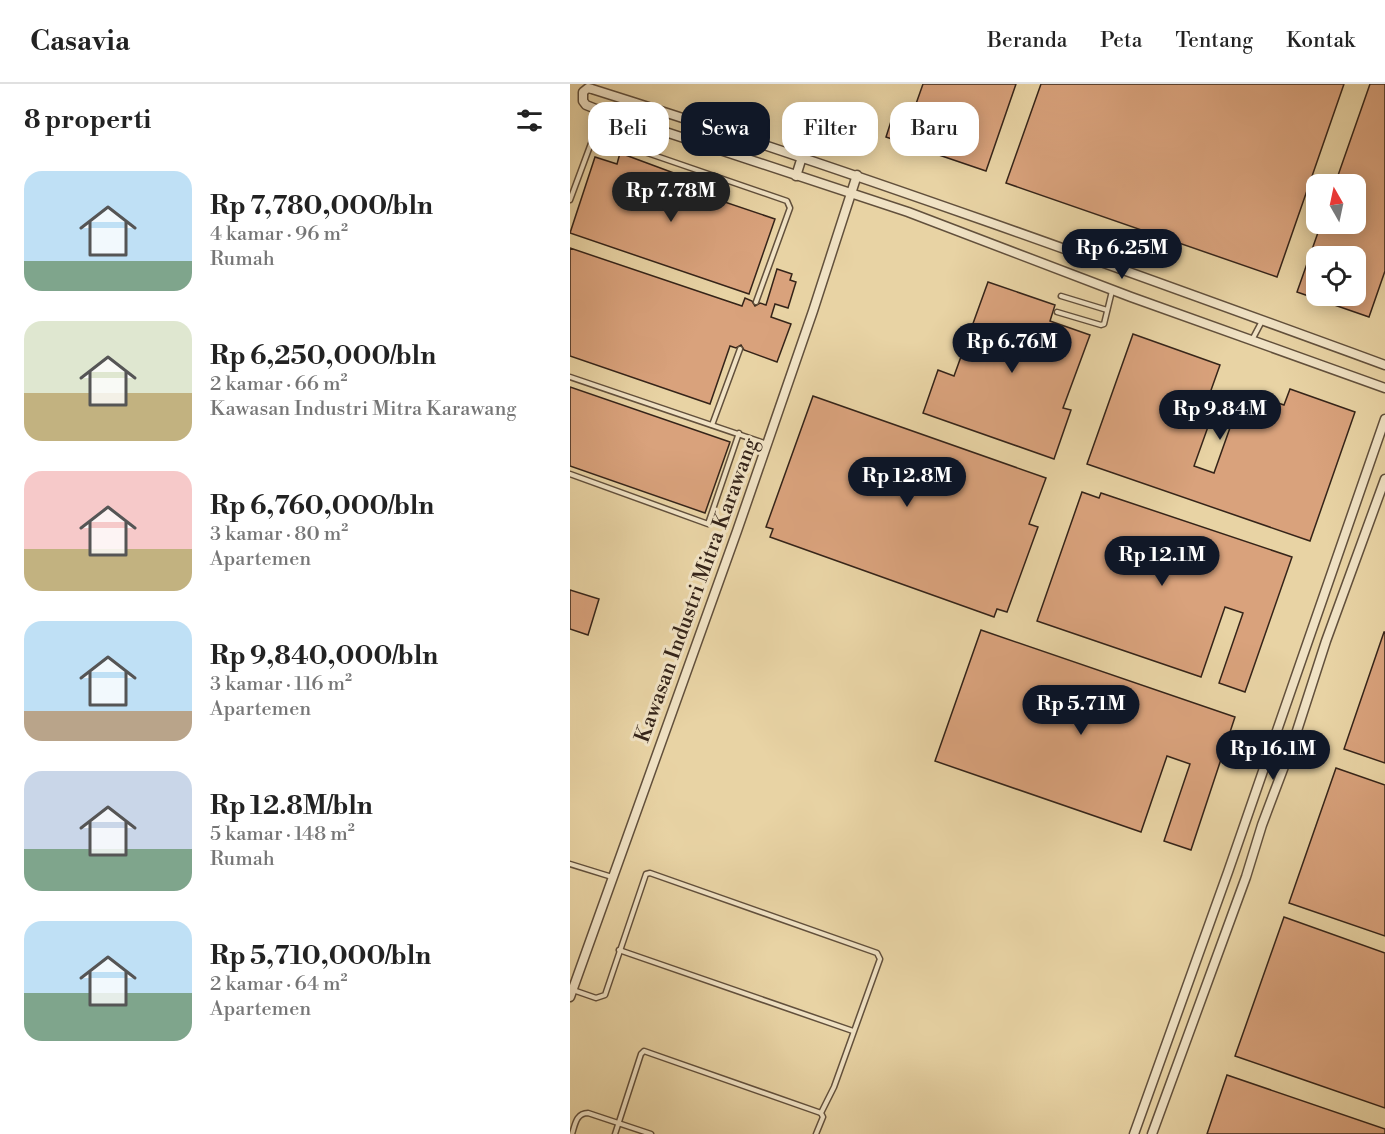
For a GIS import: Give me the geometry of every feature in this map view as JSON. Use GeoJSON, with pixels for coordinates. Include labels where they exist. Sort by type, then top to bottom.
{"type":"FeatureCollection","features":[{"type":"Feature","properties":{"kind":"street"},"geometry":{"type":"LineString","coordinates":[[1385,365],[857,175],[596,90],[588,88],[583,92],[583,101],[596,110],[908,212],[1112,290],[1385,388]]}},
{"type":"Feature","properties":{"kind":"street"},"geometry":{"type":"LineString","coordinates":[[796,176],[802,157]]}},
{"type":"Feature","properties":{"kind":"street","name":"Kawasan Industri Mitra Karawang"},"geometry":{"type":"LineString","coordinates":[[571,993],[767,444],[857,175]]}},
{"type":"Feature","properties":{"kind":"street"},"geometry":{"type":"LineString","coordinates":[[1134,1134],[1228,872],[1385,419]]}},
{"type":"Feature","properties":{"kind":"street"},"geometry":{"type":"LineString","coordinates":[[1152,1134],[1246,877],[1326,641],[1385,479]]}},
{"type":"Feature","properties":{"kind":"lane"},"geometry":{"type":"LineString","coordinates":[[570,200],[593,138],[598,136],[787,201],[790,208],[756,302]]}},
{"type":"Feature","properties":{"kind":"lane"},"geometry":{"type":"LineString","coordinates":[[1057,312],[1101,326],[1104,324],[1112,290]]}},
{"type":"Feature","properties":{"kind":"lane"},"geometry":{"type":"LineString","coordinates":[[1061,296],[1107,310]]}},
{"type":"Feature","properties":{"kind":"lane"},"geometry":{"type":"LineString","coordinates":[[1251,340],[1262,321]]}},
{"type":"Feature","properties":{"kind":"lane"},"geometry":{"type":"LineString","coordinates":[[712,425],[740,349]]}},
{"type":"Feature","properties":{"kind":"lane"},"geometry":{"type":"LineString","coordinates":[[570,377],[767,444]]}},
{"type":"Feature","properties":{"kind":"lane"},"geometry":{"type":"LineString","coordinates":[[570,474],[708,524],[739,434]]}},
{"type":"Feature","properties":{"kind":"lane"},"geometry":{"type":"LineString","coordinates":[[570,864],[612,877]]}},
{"type":"Feature","properties":{"kind":"lane"},"geometry":{"type":"LineString","coordinates":[[571,993],[596,998],[605,995],[646,874],[693,888],[877,953],[880,959],[834,1087],[821,1113],[823,1117],[816,1134]]}},
{"type":"Feature","properties":{"kind":"lane"},"geometry":{"type":"LineString","coordinates":[[620,950],[853,1031]]}},
{"type":"Feature","properties":{"kind":"lane"},"geometry":{"type":"LineString","coordinates":[[615,1134],[641,1054],[644,1051],[821,1113]]}},
{"type":"Feature","properties":{"kind":"lane"},"geometry":{"type":"LineString","coordinates":[[572,1134],[578,1117],[584,1113],[651,1134]]}},
{"type":"Feature","properties":{"kind":"building"},"geometry":{"type":"Polygon","coordinates":[[[923,84],[1016,84],[986,171],[942,156],[979,156],[979,102],[917,102],[923,84]]]}},
{"type":"Feature","properties":{"kind":"building"},"geometry":{"type":"Polygon","coordinates":[[[1041,84],[1344,84],[1313,174],[1306,174],[1306,193],[1277,277],[1006,183],[1041,84]]]}},
{"type":"Feature","properties":{"kind":"building"},"geometry":{"type":"Polygon","coordinates":[[[1370,84],[1385,84],[1385,271],[1369,317],[1337,306],[1366,306],[1366,246],[1313,246],[1317,234],[1366,234],[1366,174],[1338,174],[1370,84]]]}},
{"type":"Feature","properties":{"kind":"building"},"geometry":{"type":"Polygon","coordinates":[[[890,124],[890,138],[886,137],[890,124]]]}},
{"type":"Feature","properties":{"kind":"building"},"geometry":{"type":"Polygon","coordinates":[[[619,156],[628,156],[698,182],[695,192],[775,219],[749,294],[570,233],[595,157],[617,164],[619,156]]]}},
{"type":"Feature","properties":{"kind":"building"},"geometry":{"type":"Polygon","coordinates":[[[570,248],[742,306],[745,298],[752,301],[755,306],[760,303],[766,305],[777,269],[792,274],[790,280],[796,282],[788,308],[775,304],[771,317],[791,324],[777,362],[744,350],[741,345],[736,348],[730,346],[710,404],[570,356],[570,248]]]}},
{"type":"Feature","properties":{"kind":"building"},"geometry":{"type":"Polygon","coordinates":[[[1306,266],[1306,295],[1297,292],[1306,266]]]}},
{"type":"Feature","properties":{"kind":"building"},"geometry":{"type":"Polygon","coordinates":[[[988,282],[1055,305],[1050,321],[1090,335],[1063,408],[1071,410],[1054,459],[923,413],[938,370],[954,376],[988,282]]]}},
{"type":"Feature","properties":{"kind":"building"},"geometry":{"type":"Polygon","coordinates":[[[1133,334],[1220,365],[1210,393],[1219,396],[1194,466],[1214,473],[1243,391],[1284,405],[1290,389],[1355,412],[1310,541],[1087,464],[1133,334]]]}},
{"type":"Feature","properties":{"kind":"building"},"geometry":{"type":"Polygon","coordinates":[[[570,387],[730,442],[705,513],[570,466],[570,387]]]}},
{"type":"Feature","properties":{"kind":"building"},"geometry":{"type":"Polygon","coordinates":[[[813,396],[1046,478],[1029,524],[1038,527],[1007,612],[997,609],[994,617],[770,537],[773,529],[766,527],[813,396]]]}},
{"type":"Feature","properties":{"kind":"building"},"geometry":{"type":"Polygon","coordinates":[[[1082,492],[1099,498],[1101,493],[1292,557],[1245,692],[1219,683],[1243,613],[1225,607],[1201,677],[1037,621],[1082,492]]]}},
{"type":"Feature","properties":{"kind":"building"},"geometry":{"type":"Polygon","coordinates":[[[570,590],[599,599],[588,635],[570,629],[570,590]]]}},
{"type":"Feature","properties":{"kind":"building"},"geometry":{"type":"Polygon","coordinates":[[[981,630],[1235,717],[1191,850],[1164,841],[1190,764],[1167,756],[1141,832],[935,761],[981,630]]]}},
{"type":"Feature","properties":{"kind":"building"},"geometry":{"type":"Polygon","coordinates":[[[1385,632],[1385,763],[1344,749],[1385,632]]]}},
{"type":"Feature","properties":{"kind":"building"},"geometry":{"type":"Polygon","coordinates":[[[1336,768],[1385,785],[1385,936],[1289,903],[1336,768]]]}},
{"type":"Feature","properties":{"kind":"building"},"geometry":{"type":"Polygon","coordinates":[[[1284,917],[1385,953],[1385,1108],[1235,1056],[1284,917]]]}},
{"type":"Feature","properties":{"kind":"building"},"geometry":{"type":"Polygon","coordinates":[[[1227,1075],[1385,1129],[1385,1134],[1207,1134],[1227,1075]]]}}]}
